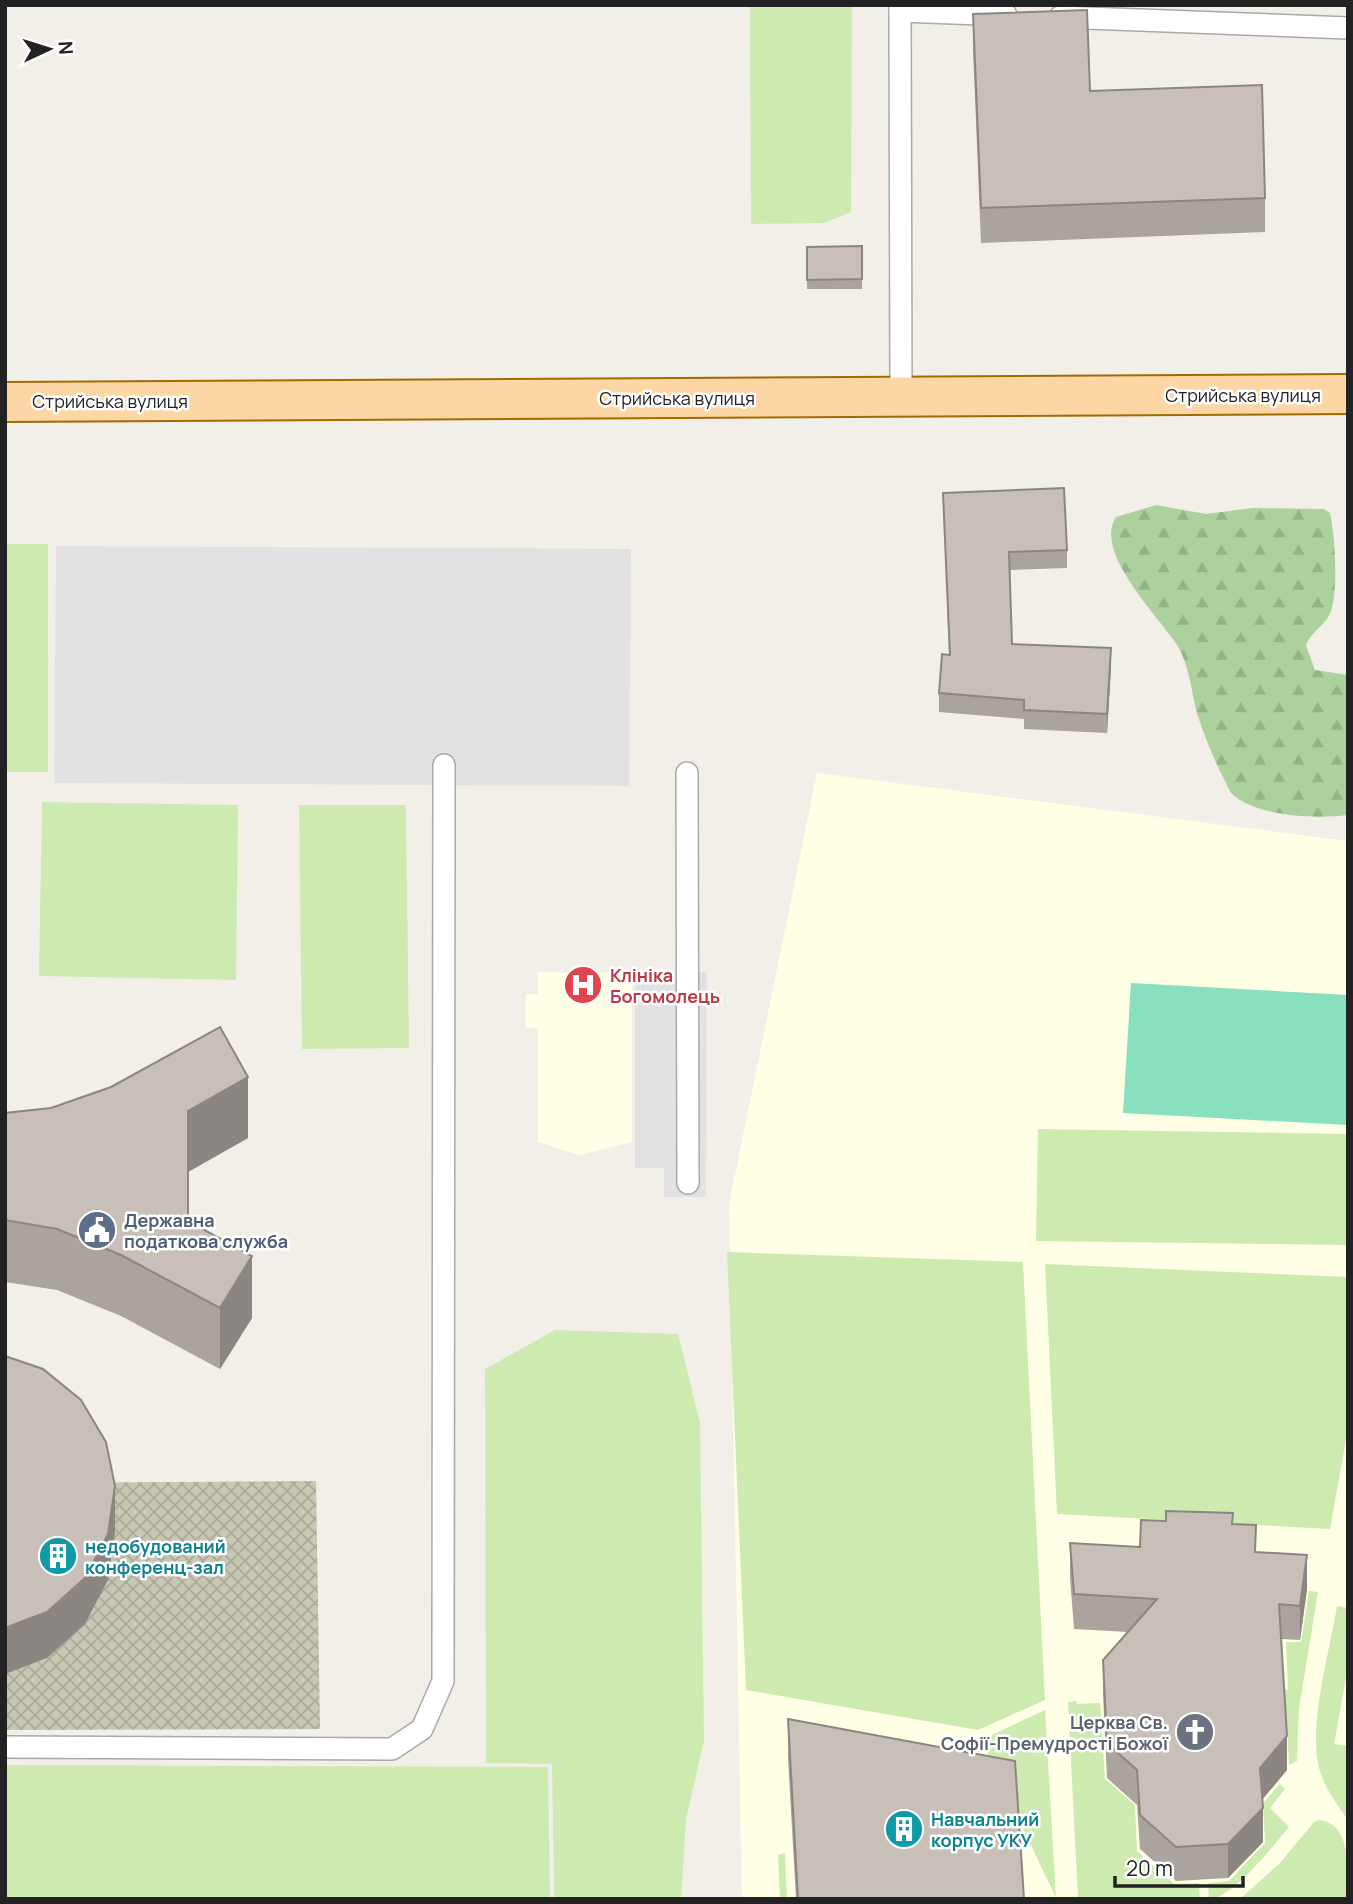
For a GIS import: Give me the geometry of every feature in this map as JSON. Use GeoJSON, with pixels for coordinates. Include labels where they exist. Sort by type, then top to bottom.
{"type":"FeatureCollection","features":[{"type":"Feature","properties":{"kind":"main road","name":"Стрийська вулиця"},"geometry":{"type":"LineString","coordinates":[[5,401],[1348,394]]}},
{"type":"Feature","properties":{"kind":"lane"},"geometry":{"type":"LineString","coordinates":[[901,397],[900,8],[1348,28]]}},
{"type":"Feature","properties":{"kind":"lane"},"geometry":{"type":"LineString","coordinates":[[5,1747],[392,1749],[422,1729],[443,1681],[444,765]]}},
{"type":"Feature","properties":{"kind":"lane"},"geometry":{"type":"LineString","coordinates":[[687,773],[688,1184]]}},
{"type":"Feature","properties":{"kind":"shaded area"},"geometry":{"type":"Polygon","coordinates":[[[56,546],[631,549],[629,786],[54,783],[56,546]]]}},
{"type":"Feature","properties":{"kind":"shaded area"},"geometry":{"type":"Polygon","coordinates":[[[817,773],[1348,841],[1348,1899],[742,1899],[729,1204],[817,773]]]}},
{"type":"Feature","properties":{"kind":"shaded area"},"geometry":{"type":"Polygon","coordinates":[[[538,972],[632,973],[632,1142],[580,1155],[538,1142],[538,1028],[525,1028],[526,994],[538,994],[538,972]]]}},
{"type":"Feature","properties":{"kind":"shaded area"},"geometry":{"type":"Polygon","coordinates":[[[635,972],[707,972],[706,1197],[664,1197],[664,1168],[635,1168],[635,972]]]}},
{"type":"Feature","properties":{"kind":"shaded area"},"geometry":{"type":"Polygon","coordinates":[[[316,1481],[320,1729],[5,1730],[5,1483],[316,1481]]]}},
{"type":"Feature","properties":{"kind":"green space"},"geometry":{"type":"Polygon","coordinates":[[[750,5],[852,5],[851,212],[824,223],[751,224],[750,5]]]}},
{"type":"Feature","properties":{"kind":"green space"},"geometry":{"type":"Polygon","coordinates":[[[1156,505],[1206,514],[1252,508],[1324,509],[1330,513],[1335,564],[1333,605],[1330,614],[1306,645],[1315,670],[1348,675],[1348,815],[1319,817],[1270,812],[1242,801],[1231,793],[1204,733],[1180,650],[1130,582],[1113,547],[1111,531],[1116,517],[1156,505]]]}},
{"type":"Feature","properties":{"kind":"green space"},"geometry":{"type":"Polygon","coordinates":[[[5,544],[48,544],[48,772],[5,772],[5,544]]]}},
{"type":"Feature","properties":{"kind":"green space"},"geometry":{"type":"Polygon","coordinates":[[[42,802],[238,805],[236,980],[39,976],[42,802]]]}},
{"type":"Feature","properties":{"kind":"green space"},"geometry":{"type":"Polygon","coordinates":[[[299,805],[406,805],[409,1048],[302,1049],[299,805]]]}},
{"type":"Feature","properties":{"kind":"green space"},"geometry":{"type":"Polygon","coordinates":[[[1131,983],[1348,995],[1348,1125],[1123,1113],[1131,983]]]}},
{"type":"Feature","properties":{"kind":"green space"},"geometry":{"type":"Polygon","coordinates":[[[1038,1129],[1348,1134],[1348,1245],[1036,1241],[1038,1129]]]}},
{"type":"Feature","properties":{"kind":"green space"},"geometry":{"type":"Polygon","coordinates":[[[727,1252],[1023,1262],[1045,1700],[978,1730],[746,1690],[727,1252]]]}},
{"type":"Feature","properties":{"kind":"green space"},"geometry":{"type":"Polygon","coordinates":[[[1045,1264],[1348,1277],[1348,1429],[1330,1529],[1057,1514],[1045,1264]]]}},
{"type":"Feature","properties":{"kind":"green space"},"geometry":{"type":"Polygon","coordinates":[[[555,1330],[678,1334],[700,1423],[704,1741],[686,1819],[681,1899],[554,1899],[552,1764],[486,1763],[485,1369],[555,1330]]]}},
{"type":"Feature","properties":{"kind":"green space"},"geometry":{"type":"Polygon","coordinates":[[[1309,1591],[1318,1592],[1299,1708],[1297,1761],[1289,1765],[1285,1690],[1288,1689],[1286,1642],[1301,1642],[1309,1591]]]}},
{"type":"Feature","properties":{"kind":"green space"},"geometry":{"type":"Polygon","coordinates":[[[1337,1606],[1348,1608],[1348,1667],[1334,1744],[1348,1746],[1348,1820],[1324,1782],[1316,1750],[1321,1687],[1337,1606]]]}},
{"type":"Feature","properties":{"kind":"green space"},"geometry":{"type":"Polygon","coordinates":[[[1076,1701],[1077,1704],[1100,1703],[1105,1779],[1135,1805],[1137,1851],[1174,1884],[1199,1883],[1200,1899],[1078,1899],[1068,1702],[1076,1701]]]}},
{"type":"Feature","properties":{"kind":"green space"},"geometry":{"type":"Polygon","coordinates":[[[1045,1710],[1056,1898],[981,1740],[1045,1710]]]}},
{"type":"Feature","properties":{"kind":"green space"},"geometry":{"type":"Polygon","coordinates":[[[5,1765],[548,1767],[550,1899],[5,1899],[5,1765]]]}},
{"type":"Feature","properties":{"kind":"green space"},"geometry":{"type":"Polygon","coordinates":[[[1280,1784],[1285,1789],[1270,1808],[1289,1827],[1240,1881],[1218,1897],[1209,1899],[1208,1883],[1229,1881],[1265,1843],[1263,1803],[1280,1784]]]}},
{"type":"Feature","properties":{"kind":"green space"},"geometry":{"type":"Polygon","coordinates":[[[1319,1820],[1330,1823],[1338,1830],[1343,1840],[1348,1865],[1348,1899],[1240,1899],[1279,1864],[1314,1822],[1319,1820]]]}},
{"type":"Feature","properties":{"kind":"green space"},"geometry":{"type":"Polygon","coordinates":[[[785,1853],[787,1899],[780,1899],[778,1855],[785,1853]]]}},
{"type":"Feature","properties":{"kind":"building"},"geometry":{"type":"Polygon","coordinates":[[[1087,10],[1090,91],[1262,85],[1265,198],[981,208],[973,14],[1087,10]]]}},
{"type":"Feature","properties":{"kind":"building"},"geometry":{"type":"Polygon","coordinates":[[[862,246],[862,279],[807,280],[807,247],[862,246]]]}},
{"type":"Feature","properties":{"kind":"building"},"geometry":{"type":"Polygon","coordinates":[[[1064,488],[1067,550],[1009,552],[1012,644],[1111,648],[1107,714],[1024,710],[1024,700],[939,693],[942,654],[950,655],[943,493],[1064,488]]]}},
{"type":"Feature","properties":{"kind":"building"},"geometry":{"type":"Polygon","coordinates":[[[220,1027],[248,1077],[188,1111],[188,1221],[252,1256],[220,1308],[121,1255],[57,1229],[5,1220],[5,1113],[51,1108],[111,1087],[220,1027]]]}},
{"type":"Feature","properties":{"kind":"building","name":"недобудований конференц-зал"},"geometry":{"type":"Polygon","coordinates":[[[5,1356],[43,1369],[81,1400],[106,1442],[115,1486],[108,1534],[85,1578],[47,1612],[5,1628],[5,1356]]]}},
{"type":"Feature","properties":{"kind":"building","name":"Церква Св. Софії-Премудрості Божої"},"geometry":{"type":"Polygon","coordinates":[[[1166,1511],[1233,1513],[1232,1524],[1256,1525],[1255,1552],[1307,1555],[1300,1606],[1279,1604],[1287,1736],[1260,1768],[1263,1808],[1228,1844],[1176,1847],[1140,1815],[1137,1770],[1107,1743],[1103,1660],[1157,1599],[1074,1594],[1070,1543],[1140,1547],[1141,1520],[1166,1521],[1166,1511]]]}},
{"type":"Feature","properties":{"kind":"building","name":"Навчальний корпус УКУ"},"geometry":{"type":"Polygon","coordinates":[[[788,1719],[1015,1761],[1024,1899],[798,1899],[788,1719]]]}},
{"type":"Feature","properties":{"kind":"place","name":"Клініка Богомолець"},"geometry":{"type":"Point","coordinates":[583,985]}},
{"type":"Feature","properties":{"kind":"place","name":"Державна податкова служба"},"geometry":{"type":"Point","coordinates":[97,1230]}},
{"type":"Feature","properties":{"kind":"place","name":"недобудований конференц-зал"},"geometry":{"type":"Point","coordinates":[58,1556]}},
{"type":"Feature","properties":{"kind":"place","name":"Церква Св. Софії-Премудрості Божої"},"geometry":{"type":"Point","coordinates":[1195,1732]}},
{"type":"Feature","properties":{"kind":"place","name":"Навчальний корпус УКУ"},"geometry":{"type":"Point","coordinates":[904,1829]}}]}
